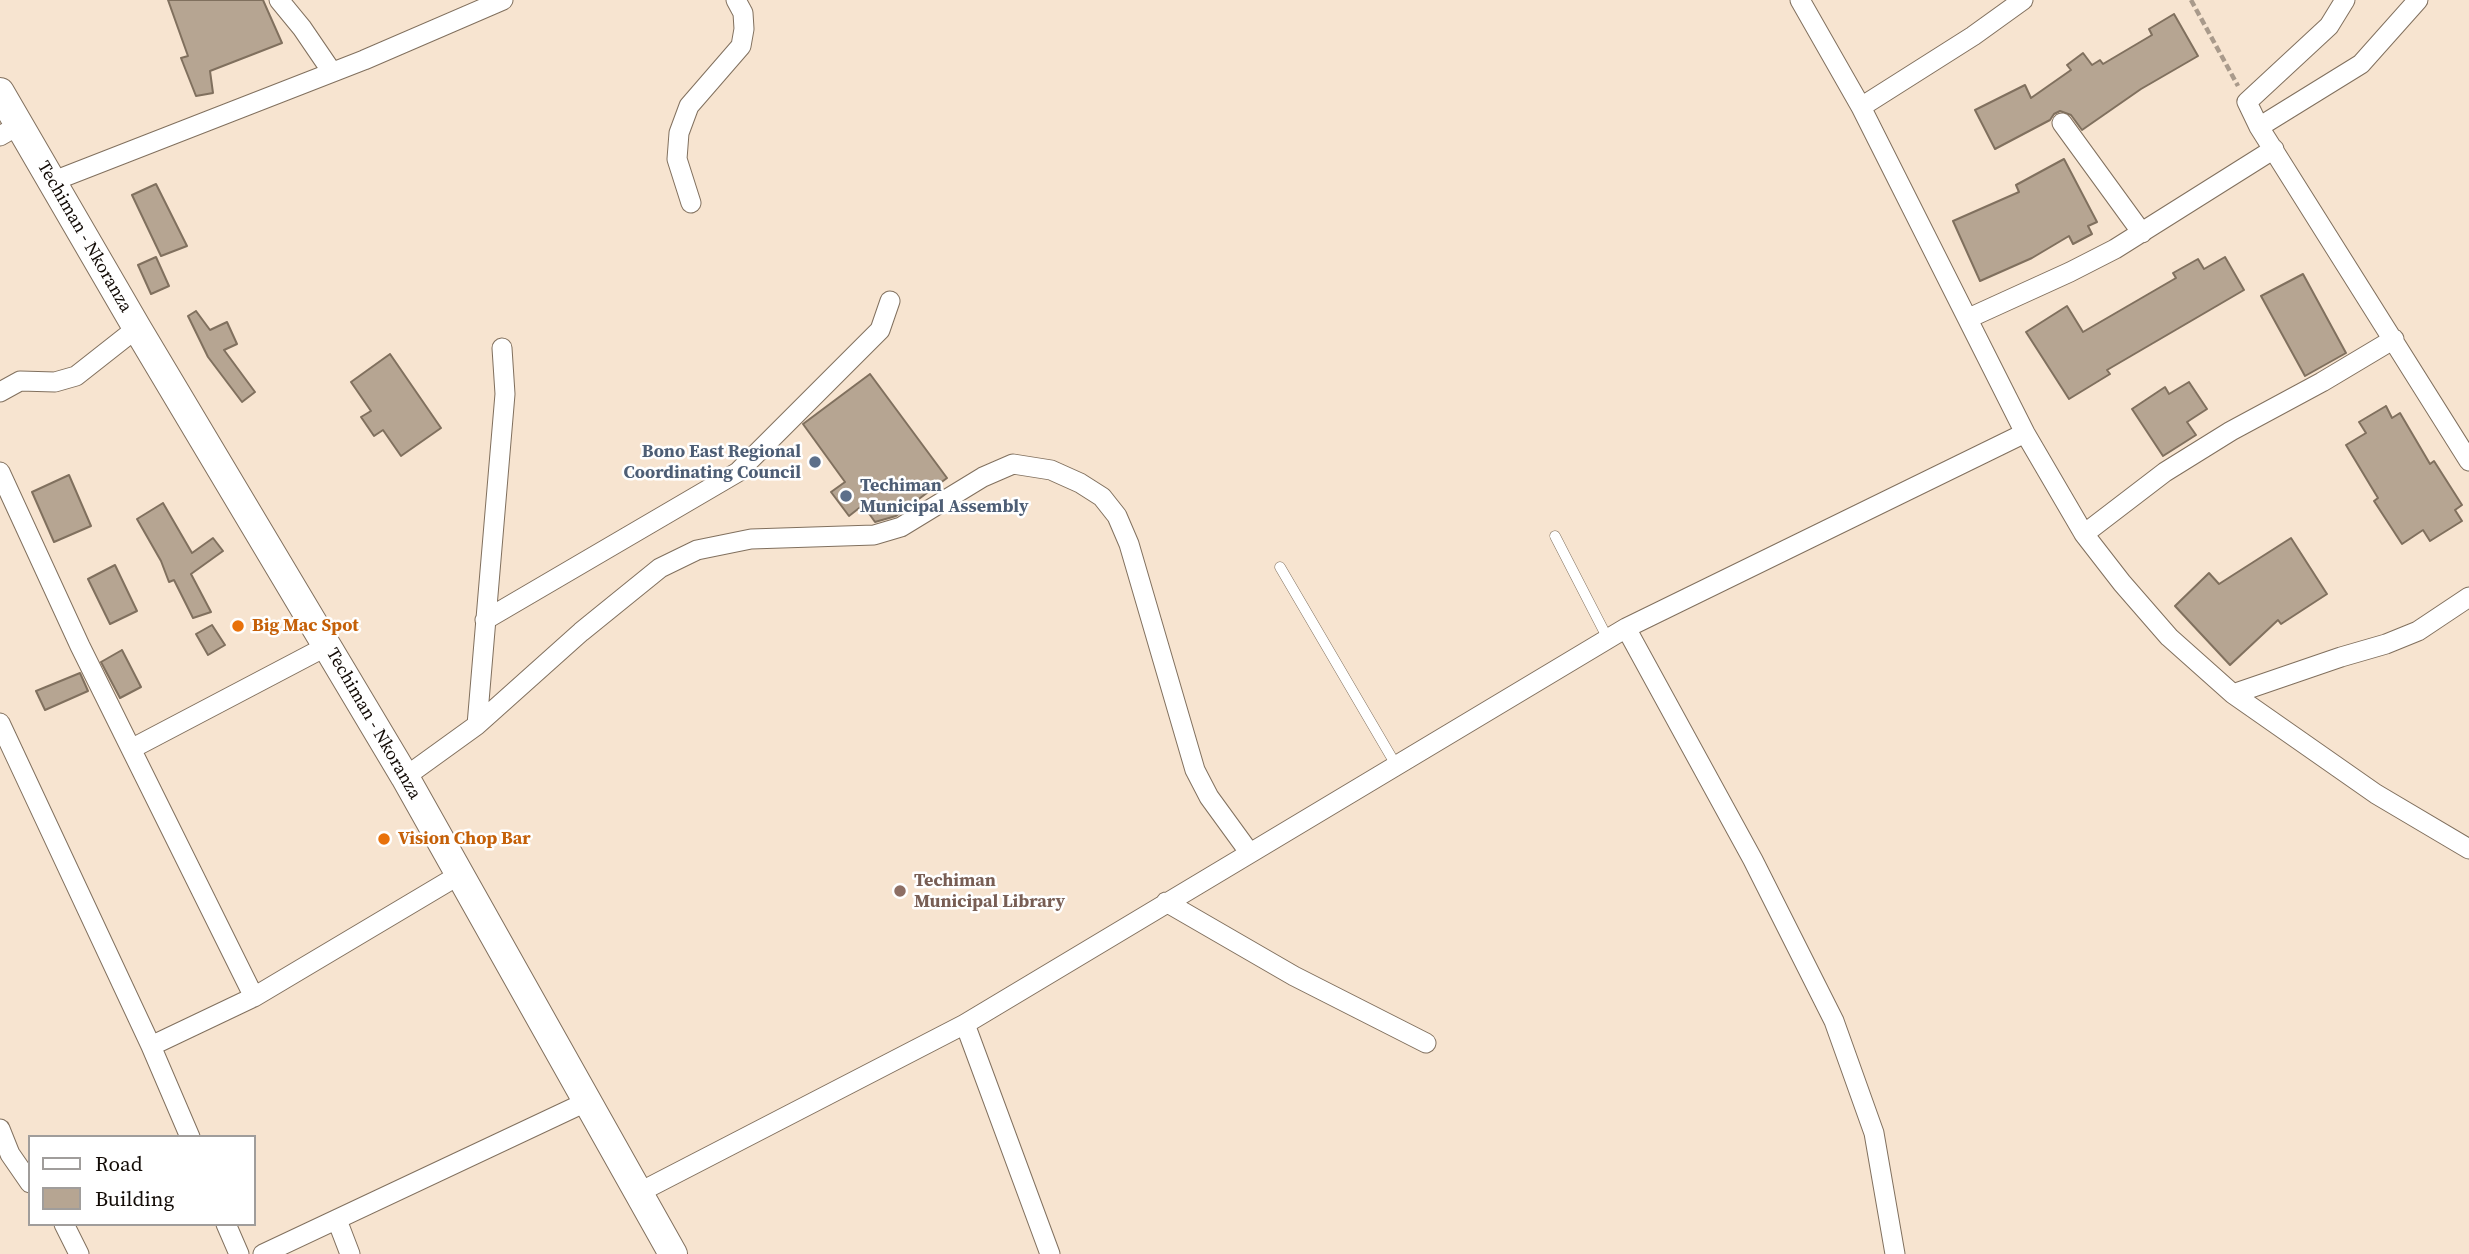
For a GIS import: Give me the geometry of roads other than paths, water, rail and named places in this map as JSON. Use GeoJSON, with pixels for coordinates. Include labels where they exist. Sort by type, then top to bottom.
{"type":"FeatureCollection","features":[{"type":"Feature","properties":{"kind":"main road","name":"Techiman - Nkoranza"},"geometry":{"type":"LineString","coordinates":[[0,92],[10,131],[51,182],[405,777],[673,1254]]}},
{"type":"Feature","properties":{"kind":"street"},"geometry":{"type":"LineString","coordinates":[[279,0],[332,72]]}},
{"type":"Feature","properties":{"kind":"street"},"geometry":{"type":"LineString","coordinates":[[51,182],[332,72],[503,0]]}},
{"type":"Feature","properties":{"kind":"street"},"geometry":{"type":"LineString","coordinates":[[691,203],[677,159],[679,133],[689,106],[741,46],[743,13],[736,0]]}},
{"type":"Feature","properties":{"kind":"street"},"geometry":{"type":"LineString","coordinates":[[1800,0],[1861,107],[2025,433],[2084,534],[2122,583],[2169,637],[2233,694],[2376,794],[2469,849]]}},
{"type":"Feature","properties":{"kind":"street"},"geometry":{"type":"LineString","coordinates":[[1861,107],[1973,36],[2023,0]]}},
{"type":"Feature","properties":{"kind":"street"},"geometry":{"type":"LineString","coordinates":[[2345,0],[2329,26],[2247,102],[2259,127],[2395,339],[2469,461]]}},
{"type":"Feature","properties":{"kind":"street"},"geometry":{"type":"LineString","coordinates":[[2259,127],[2361,64],[2418,0]]}},
{"type":"Feature","properties":{"kind":"street"},"geometry":{"type":"LineString","coordinates":[[2062,123],[2142,233]]}},
{"type":"Feature","properties":{"kind":"street"},"geometry":{"type":"LineString","coordinates":[[1969,318],[2070,272],[2142,233],[2274,149]]}},
{"type":"Feature","properties":{"kind":"street"},"geometry":{"type":"LineString","coordinates":[[485,620],[738,472],[880,330],[890,301]]}},
{"type":"Feature","properties":{"kind":"street"},"geometry":{"type":"LineString","coordinates":[[0,393],[20,381],[55,382],[76,376],[137,328]]}},
{"type":"Feature","properties":{"kind":"street"},"geometry":{"type":"LineString","coordinates":[[2084,534],[2165,472],[2231,431],[2395,339]]}},
{"type":"Feature","properties":{"kind":"street"},"geometry":{"type":"LineString","coordinates":[[477,725],[505,394],[502,348]]}},
{"type":"Feature","properties":{"kind":"street"},"geometry":{"type":"LineString","coordinates":[[640,1192],[965,1024],[1626,628],[2025,433]]}},
{"type":"Feature","properties":{"kind":"street"},"geometry":{"type":"LineString","coordinates":[[405,777],[477,725],[581,632],[660,568],[697,550],[751,539],[874,535],[901,527],[983,477],[1013,464],[1051,470],[1080,483],[1102,497],[1117,516],[1129,544],[1195,770],[1209,797],[1249,852]]}},
{"type":"Feature","properties":{"kind":"street"},"geometry":{"type":"LineString","coordinates":[[0,472],[80,646],[254,997]]}},
{"type":"Feature","properties":{"kind":"street"},"geometry":{"type":"LineString","coordinates":[[2233,694],[2397,640],[2418,631],[2469,597]]}},
{"type":"Feature","properties":{"kind":"street"},"geometry":{"type":"LineString","coordinates":[[1626,628],[1753,860],[1834,1021],[1874,1133],[1895,1254]]}},
{"type":"Feature","properties":{"kind":"street"},"geometry":{"type":"LineString","coordinates":[[131,749],[327,646]]}},
{"type":"Feature","properties":{"kind":"street"},"geometry":{"type":"LineString","coordinates":[[0,723],[152,1046],[189,1135]]}},
{"type":"Feature","properties":{"kind":"street"},"geometry":{"type":"LineString","coordinates":[[152,1046],[254,997],[459,875]]}},
{"type":"Feature","properties":{"kind":"street"},"geometry":{"type":"LineString","coordinates":[[1166,902],[1294,976],[1426,1043]]}},
{"type":"Feature","properties":{"kind":"street"},"geometry":{"type":"LineString","coordinates":[[965,1024],[1050,1254]]}},
{"type":"Feature","properties":{"kind":"street"},"geometry":{"type":"LineString","coordinates":[[263,1254],[586,1102]]}},
{"type":"Feature","properties":{"kind":"street"},"geometry":{"type":"LineString","coordinates":[[0,1129],[10,1154],[28,1180]]}},
{"type":"Feature","properties":{"kind":"street"},"geometry":{"type":"LineString","coordinates":[[337,1220],[350,1254]]}},
{"type":"Feature","properties":{"kind":"street"},"geometry":{"type":"LineString","coordinates":[[65,1226],[79,1254]]}},
{"type":"Feature","properties":{"kind":"street"},"geometry":{"type":"LineString","coordinates":[[227,1226],[239,1254]]}},
{"type":"Feature","properties":{"kind":"lane"},"geometry":{"type":"LineString","coordinates":[[1555,536],[1608,639]]}},
{"type":"Feature","properties":{"kind":"lane"},"geometry":{"type":"LineString","coordinates":[[1280,567],[1396,765]]}},
{"type":"Feature","properties":{"kind":"place","name":"Bono East Regional Coordinating Council"},"geometry":{"type":"Point","coordinates":[815,462]}},
{"type":"Feature","properties":{"kind":"place","name":"Techiman Municipal Assembly"},"geometry":{"type":"Point","coordinates":[846,496]}},
{"type":"Feature","properties":{"kind":"place","name":"Big Mac Spot"},"geometry":{"type":"Point","coordinates":[238,626]}},
{"type":"Feature","properties":{"kind":"place","name":"Vision Chop Bar"},"geometry":{"type":"Point","coordinates":[384,839]}},
{"type":"Feature","properties":{"kind":"place","name":"Techiman Municipal Library"},"geometry":{"type":"Point","coordinates":[900,891]}}]}
